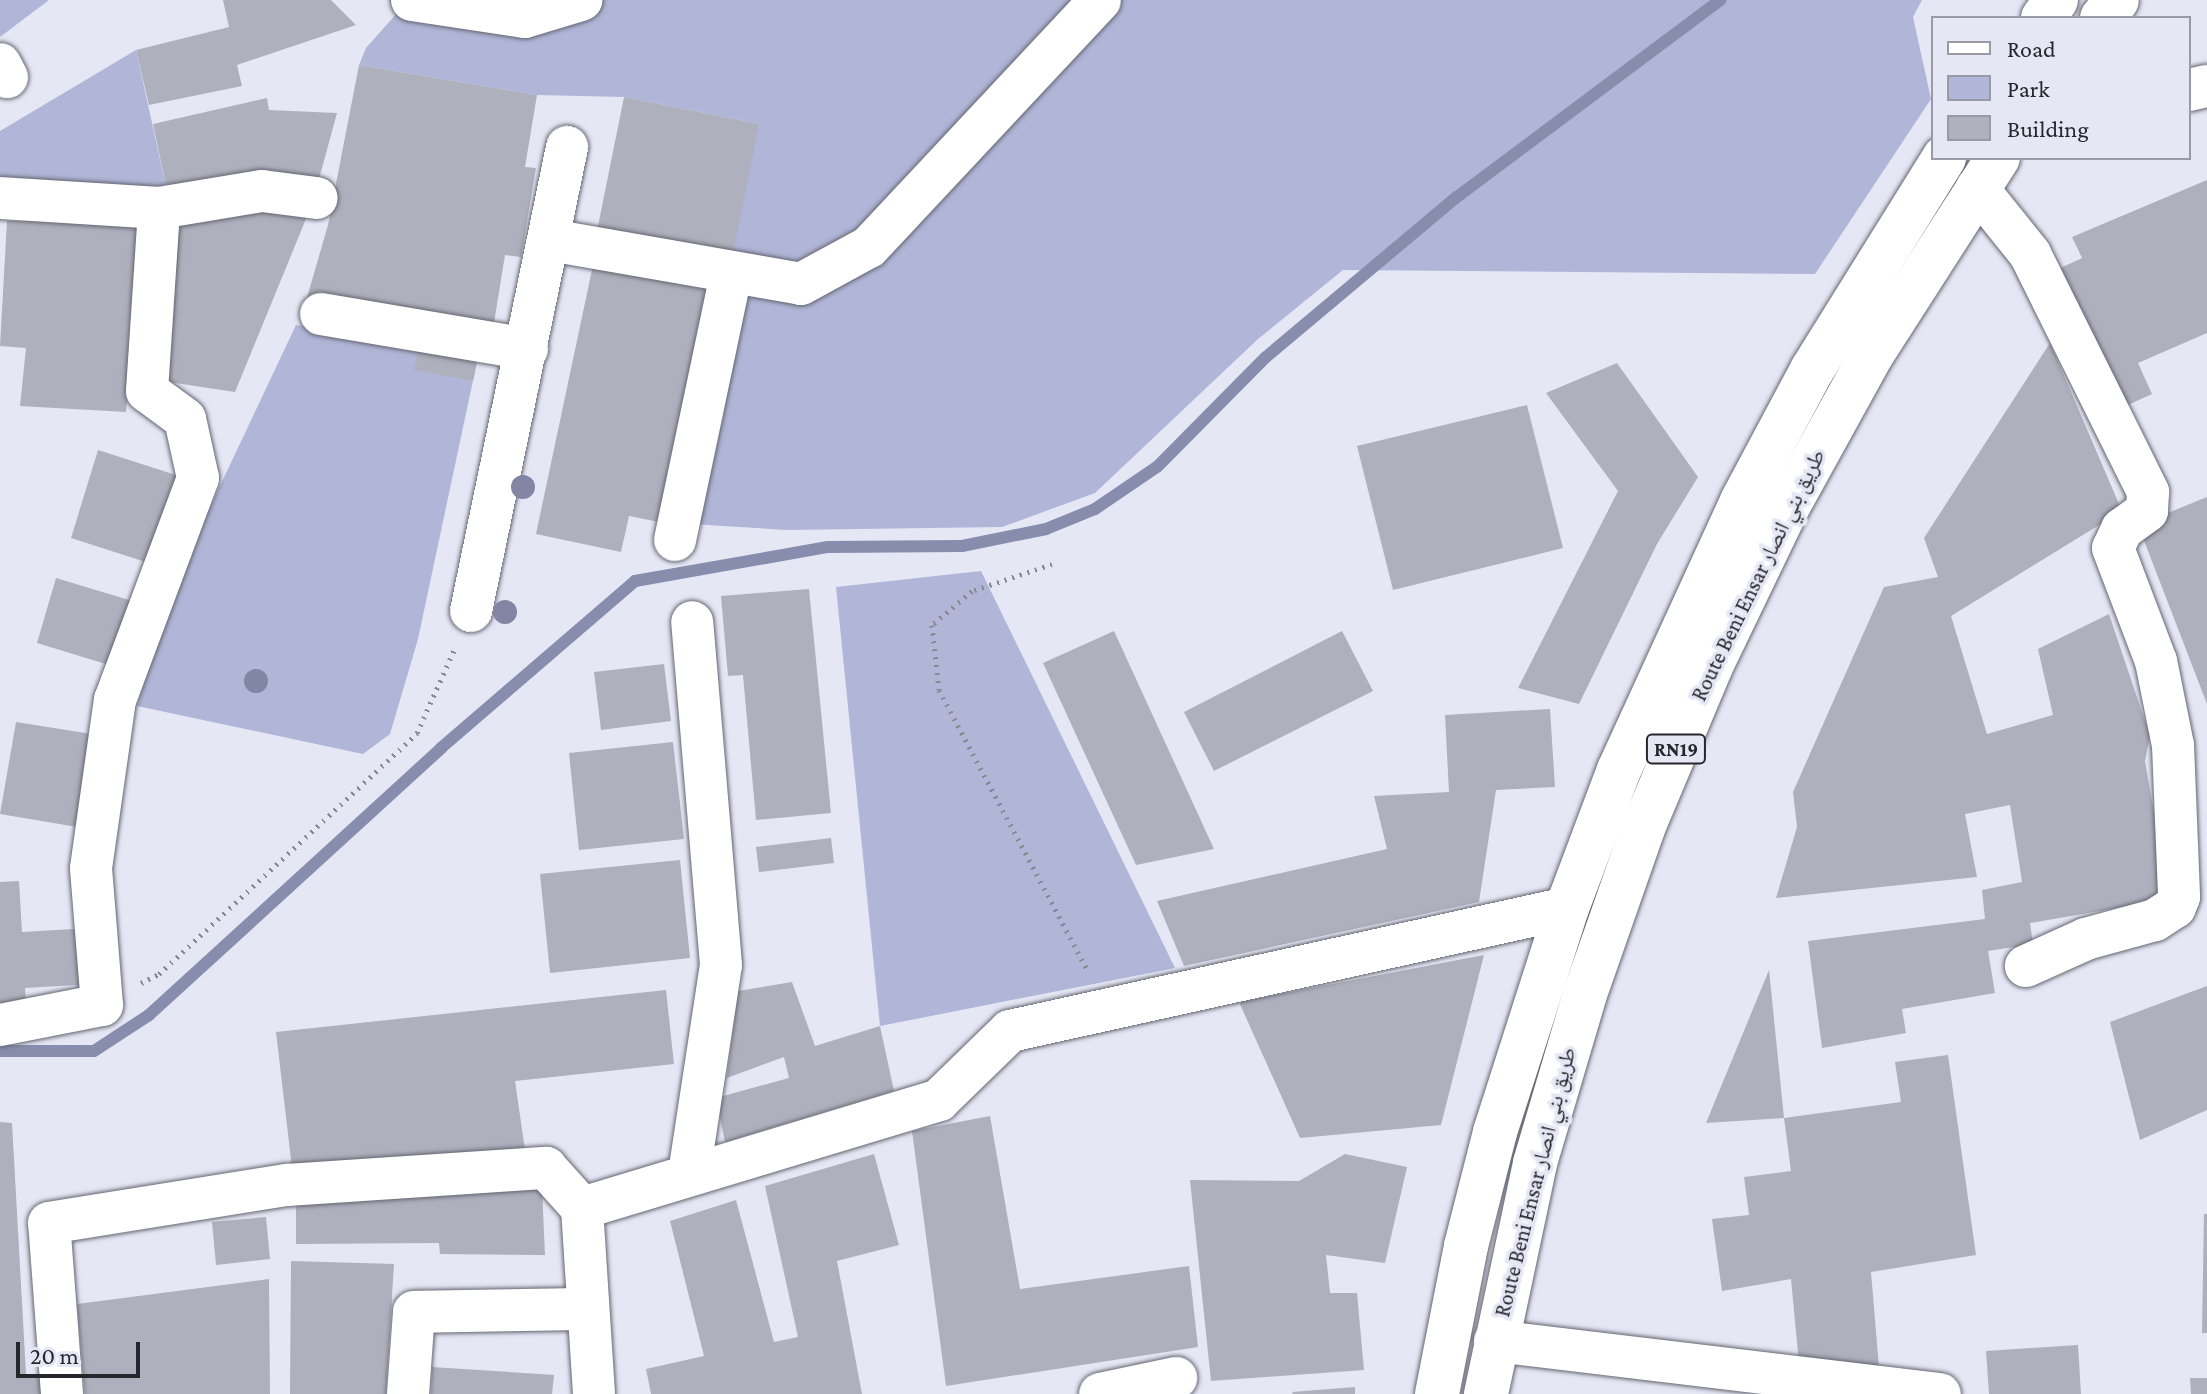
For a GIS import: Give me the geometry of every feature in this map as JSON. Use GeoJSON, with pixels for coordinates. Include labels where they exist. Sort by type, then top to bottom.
{"type":"FeatureCollection","features":[{"type":"Feature","properties":{"kind":"highway"},"geometry":{"type":"LineString","coordinates":[[2104,16],[2117,0]]}},
{"type":"Feature","properties":{"kind":"highway","name":"Route Beni Ensar طريق بني انصار"},"geometry":{"type":"LineString","coordinates":[[1437,1394],[1466,1246],[1495,1132],[1567,908],[1619,770],[1742,501],[1812,370],[1943,160]]}},
{"type":"Feature","properties":{"kind":"highway","name":"Route Beni Ensar طريق بني انصار"},"geometry":{"type":"LineString","coordinates":[[1486,1394],[1535,1163],[1585,994],[1643,828],[1711,666],[1787,508],[1872,354],[1988,173]]}},
{"type":"Feature","properties":{"kind":"street"},"geometry":{"type":"LineString","coordinates":[[412,0],[525,17],[581,0]]}},
{"type":"Feature","properties":{"kind":"street"},"geometry":{"type":"LineString","coordinates":[[550,240],[731,275],[801,284],[869,247],[1100,0]]}},
{"type":"Feature","properties":{"kind":"street"},"geometry":{"type":"LineString","coordinates":[[471,611],[567,147]]}},
{"type":"Feature","properties":{"kind":"street"},"geometry":{"type":"LineString","coordinates":[[1988,173],[2148,492],[2147,511],[2122,529],[2113,548],[2156,661],[2173,745],[2179,897],[2175,907],[2155,920],[2086,939],[2026,966]]}},
{"type":"Feature","properties":{"kind":"street"},"geometry":{"type":"LineString","coordinates":[[0,198],[159,208],[262,191],[317,198]]}},
{"type":"Feature","properties":{"kind":"street"},"geometry":{"type":"LineString","coordinates":[[0,1025],[102,1005],[91,868],[115,700],[198,478],[185,419],[147,391],[159,208]]}},
{"type":"Feature","properties":{"kind":"street"},"geometry":{"type":"LineString","coordinates":[[675,540],[731,275]]}},
{"type":"Feature","properties":{"kind":"street"},"geometry":{"type":"LineString","coordinates":[[321,314],[527,349]]}},
{"type":"Feature","properties":{"kind":"street"},"geometry":{"type":"LineString","coordinates":[[689,1174],[721,965],[692,622]]}},
{"type":"Feature","properties":{"kind":"street"},"geometry":{"type":"LineString","coordinates":[[582,1208],[939,1100],[1010,1031],[1567,908]]}},
{"type":"Feature","properties":{"kind":"street"},"geometry":{"type":"LineString","coordinates":[[62,1394],[49,1223],[287,1185],[546,1168],[582,1208],[594,1394]]}},
{"type":"Feature","properties":{"kind":"street"},"geometry":{"type":"LineString","coordinates":[[408,1394],[414,1312],[588,1309]]}},
{"type":"Feature","properties":{"kind":"street"},"geometry":{"type":"LineString","coordinates":[[1495,1341],[1940,1394]]}},
{"type":"Feature","properties":{"kind":"street"},"geometry":{"type":"LineString","coordinates":[[1100,1394],[1176,1378]]}},
{"type":"Feature","properties":{"kind":"path"},"geometry":{"type":"LineString","coordinates":[[1052,564],[972,591],[932,625],[939,690],[1108,1010]]}},
{"type":"Feature","properties":{"kind":"path"},"geometry":{"type":"LineString","coordinates":[[102,1005],[159,974],[417,733],[471,611]]}},
{"type":"Feature","properties":{"kind":"green space"},"geometry":{"type":"Polygon","coordinates":[[[0,0],[49,0],[0,37],[0,0]]]}},
{"type":"Feature","properties":{"kind":"green space"},"geometry":{"type":"Polygon","coordinates":[[[389,0],[1922,0],[1913,17],[1931,99],[1815,274],[1343,270],[1258,339],[1095,493],[1002,527],[786,530],[659,522],[759,124],[624,97],[537,95],[359,65],[366,48],[398,12],[389,0]]]}},
{"type":"Feature","properties":{"kind":"green space"},"geometry":{"type":"Polygon","coordinates":[[[136,50],[168,196],[0,184],[0,131],[136,50]]]}},
{"type":"Feature","properties":{"kind":"green space"},"geometry":{"type":"Polygon","coordinates":[[[296,325],[478,357],[418,639],[390,734],[363,754],[137,706],[177,577],[296,325]]]}},
{"type":"Feature","properties":{"kind":"green space"},"geometry":{"type":"Polygon","coordinates":[[[981,571],[1175,968],[880,1026],[836,587],[981,571]]]}},
{"type":"Feature","properties":{"kind":"building"},"geometry":{"type":"Polygon","coordinates":[[[223,0],[331,0],[356,25],[237,65],[242,86],[149,105],[136,50],[229,27],[223,0]]]}},
{"type":"Feature","properties":{"kind":"building"},"geometry":{"type":"Polygon","coordinates":[[[359,65],[537,95],[525,167],[536,168],[521,257],[505,255],[493,329],[306,301],[328,225],[359,65]]]}},
{"type":"Feature","properties":{"kind":"building"},"geometry":{"type":"Polygon","coordinates":[[[624,97],[759,124],[732,258],[597,231],[624,97]]]}},
{"type":"Feature","properties":{"kind":"building"},"geometry":{"type":"Polygon","coordinates":[[[267,98],[269,110],[337,113],[319,179],[168,196],[153,124],[267,98]]]}},
{"type":"Feature","properties":{"kind":"building"},"geometry":{"type":"Polygon","coordinates":[[[2207,180],[2207,333],[2138,363],[2152,394],[2117,410],[2054,271],[2082,258],[2072,237],[2207,180]]]}},
{"type":"Feature","properties":{"kind":"building"},"geometry":{"type":"Polygon","coordinates":[[[247,203],[308,214],[235,392],[162,381],[177,220],[247,203]]]}},
{"type":"Feature","properties":{"kind":"building"},"geometry":{"type":"Polygon","coordinates":[[[7,221],[145,222],[126,412],[20,406],[26,348],[0,346],[7,221]]]}},
{"type":"Feature","properties":{"kind":"building"},"geometry":{"type":"Polygon","coordinates":[[[593,265],[709,289],[659,522],[629,516],[621,552],[536,534],[593,265]]]}},
{"type":"Feature","properties":{"kind":"building"},"geometry":{"type":"Polygon","coordinates":[[[2050,343],[2122,511],[1951,616],[1987,734],[2053,715],[2038,649],[2109,614],[2150,736],[2145,761],[2169,899],[2030,923],[2033,944],[1988,951],[1995,993],[1902,1009],[1906,1033],[1822,1048],[1808,941],[1985,919],[1982,890],[2022,882],[2010,805],[1965,814],[1977,877],[1776,898],[1797,827],[1793,792],[1884,587],[1938,577],[1924,538],[2050,343]]]}},
{"type":"Feature","properties":{"kind":"building"},"geometry":{"type":"Polygon","coordinates":[[[419,345],[478,357],[473,381],[414,370],[419,345]]]}},
{"type":"Feature","properties":{"kind":"building"},"geometry":{"type":"Polygon","coordinates":[[[1617,363],[1698,477],[1657,544],[1579,704],[1518,688],[1618,491],[1546,393],[1617,363]]]}},
{"type":"Feature","properties":{"kind":"building"},"geometry":{"type":"Polygon","coordinates":[[[1527,405],[1563,548],[1393,590],[1357,446],[1527,405]]]}},
{"type":"Feature","properties":{"kind":"building"},"geometry":{"type":"Polygon","coordinates":[[[98,450],[182,477],[155,565],[71,538],[98,450]]]}},
{"type":"Feature","properties":{"kind":"building"},"geometry":{"type":"Polygon","coordinates":[[[2207,497],[2207,704],[2138,525],[2207,497]]]}},
{"type":"Feature","properties":{"kind":"building"},"geometry":{"type":"Polygon","coordinates":[[[56,578],[139,603],[119,668],[37,643],[56,578]]]}},
{"type":"Feature","properties":{"kind":"building"},"geometry":{"type":"Polygon","coordinates":[[[809,589],[831,813],[756,820],[743,675],[728,676],[721,596],[809,589]]]}},
{"type":"Feature","properties":{"kind":"building"},"geometry":{"type":"Polygon","coordinates":[[[1114,631],[1214,849],[1136,865],[1043,663],[1114,631]]]}},
{"type":"Feature","properties":{"kind":"building"},"geometry":{"type":"Polygon","coordinates":[[[1342,631],[1373,691],[1214,771],[1184,712],[1342,631]]]}},
{"type":"Feature","properties":{"kind":"building"},"geometry":{"type":"Polygon","coordinates":[[[664,664],[671,721],[601,730],[594,672],[664,664]]]}},
{"type":"Feature","properties":{"kind":"building"},"geometry":{"type":"Polygon","coordinates":[[[1550,709],[1555,787],[1496,790],[1479,902],[1184,966],[1157,901],[1387,849],[1374,796],[1449,792],[1445,715],[1550,709]]]}},
{"type":"Feature","properties":{"kind":"building"},"geometry":{"type":"Polygon","coordinates":[[[16,722],[98,735],[83,828],[0,814],[16,722]]]}},
{"type":"Feature","properties":{"kind":"building"},"geometry":{"type":"Polygon","coordinates":[[[673,742],[684,839],[579,850],[569,753],[673,742]]]}},
{"type":"Feature","properties":{"kind":"building"},"geometry":{"type":"Polygon","coordinates":[[[831,838],[834,863],[759,872],[756,847],[831,838]]]}},
{"type":"Feature","properties":{"kind":"building"},"geometry":{"type":"Polygon","coordinates":[[[680,860],[690,958],[550,973],[540,874],[680,860]]]}},
{"type":"Feature","properties":{"kind":"building"},"geometry":{"type":"Polygon","coordinates":[[[19,881],[22,932],[91,928],[93,984],[25,988],[26,1002],[0,1005],[0,882],[19,881]]]}},
{"type":"Feature","properties":{"kind":"building"},"geometry":{"type":"Polygon","coordinates":[[[1484,955],[1441,1125],[1300,1138],[1239,1002],[1484,955]]]}},
{"type":"Feature","properties":{"kind":"building"},"geometry":{"type":"Polygon","coordinates":[[[1769,970],[1784,1118],[1706,1123],[1769,970]]]}},
{"type":"Feature","properties":{"kind":"building"},"geometry":{"type":"Polygon","coordinates":[[[792,982],[815,1046],[880,1026],[894,1091],[725,1142],[716,1098],[789,1078],[784,1057],[727,1078],[738,991],[792,982]]]}},
{"type":"Feature","properties":{"kind":"building"},"geometry":{"type":"Polygon","coordinates":[[[2207,986],[2207,1110],[2140,1140],[2110,1022],[2207,986]]]}},
{"type":"Feature","properties":{"kind":"building"},"geometry":{"type":"Polygon","coordinates":[[[666,990],[674,1064],[515,1081],[525,1150],[292,1168],[276,1032],[666,990]]]}},
{"type":"Feature","properties":{"kind":"building"},"geometry":{"type":"Polygon","coordinates":[[[1948,1055],[1976,1255],[1871,1272],[1879,1367],[1800,1374],[1791,1279],[1722,1291],[1712,1219],[1749,1215],[1744,1177],[1791,1171],[1784,1118],[1901,1102],[1895,1062],[1948,1055]]]}},
{"type":"Feature","properties":{"kind":"building"},"geometry":{"type":"Polygon","coordinates":[[[990,1116],[1020,1289],[1189,1266],[1198,1347],[946,1386],[912,1131],[990,1116]]]}},
{"type":"Feature","properties":{"kind":"building"},"geometry":{"type":"Polygon","coordinates":[[[0,1122],[12,1123],[26,1374],[44,1374],[46,1394],[0,1394],[0,1122]]]}},
{"type":"Feature","properties":{"kind":"building"},"geometry":{"type":"Polygon","coordinates":[[[874,1154],[899,1245],[837,1261],[862,1394],[651,1394],[646,1369],[704,1356],[670,1221],[736,1200],[774,1342],[798,1337],[765,1186],[874,1154]]]}},
{"type":"Feature","properties":{"kind":"building"},"geometry":{"type":"Polygon","coordinates":[[[1345,1154],[1407,1167],[1385,1263],[1326,1255],[1330,1293],[1357,1293],[1364,1370],[1211,1381],[1190,1180],[1299,1181],[1345,1154]]]}},
{"type":"Feature","properties":{"kind":"building"},"geometry":{"type":"Polygon","coordinates":[[[542,1187],[545,1255],[440,1254],[439,1243],[296,1244],[296,1196],[542,1187]]]}},
{"type":"Feature","properties":{"kind":"building"},"geometry":{"type":"Polygon","coordinates":[[[2204,1214],[2207,1214],[2207,1333],[2202,1333],[2204,1214]]]}},
{"type":"Feature","properties":{"kind":"building"},"geometry":{"type":"Polygon","coordinates":[[[266,1217],[270,1259],[216,1265],[212,1222],[266,1217]]]}},
{"type":"Feature","properties":{"kind":"building"},"geometry":{"type":"Polygon","coordinates":[[[291,1261],[394,1264],[386,1394],[290,1394],[291,1261]]]}},
{"type":"Feature","properties":{"kind":"building"},"geometry":{"type":"Polygon","coordinates":[[[269,1279],[270,1394],[85,1394],[77,1304],[269,1279]]]}},
{"type":"Feature","properties":{"kind":"building"},"geometry":{"type":"Polygon","coordinates":[[[2078,1345],[2081,1394],[1989,1394],[1986,1351],[2078,1345]]]}},
{"type":"Feature","properties":{"kind":"building"},"geometry":{"type":"Polygon","coordinates":[[[432,1367],[554,1375],[552,1394],[431,1394],[432,1367]]]}},
{"type":"Feature","properties":{"kind":"building"},"geometry":{"type":"Polygon","coordinates":[[[2190,1378],[2207,1378],[2207,1394],[2191,1394],[2190,1378]]]}},
{"type":"Feature","properties":{"kind":"building"},"geometry":{"type":"Polygon","coordinates":[[[1355,1387],[1355,1394],[1292,1392],[1355,1387]]]}},
{"type":"Feature","properties":{"kind":"waterway"},"geometry":{"type":"LineString","coordinates":[[0,1051],[94,1051],[149,1015],[441,748],[635,581],[828,547],[962,546],[1046,529],[1095,509],[1158,466],[1266,357],[1457,197],[1720,0]]}}]}
